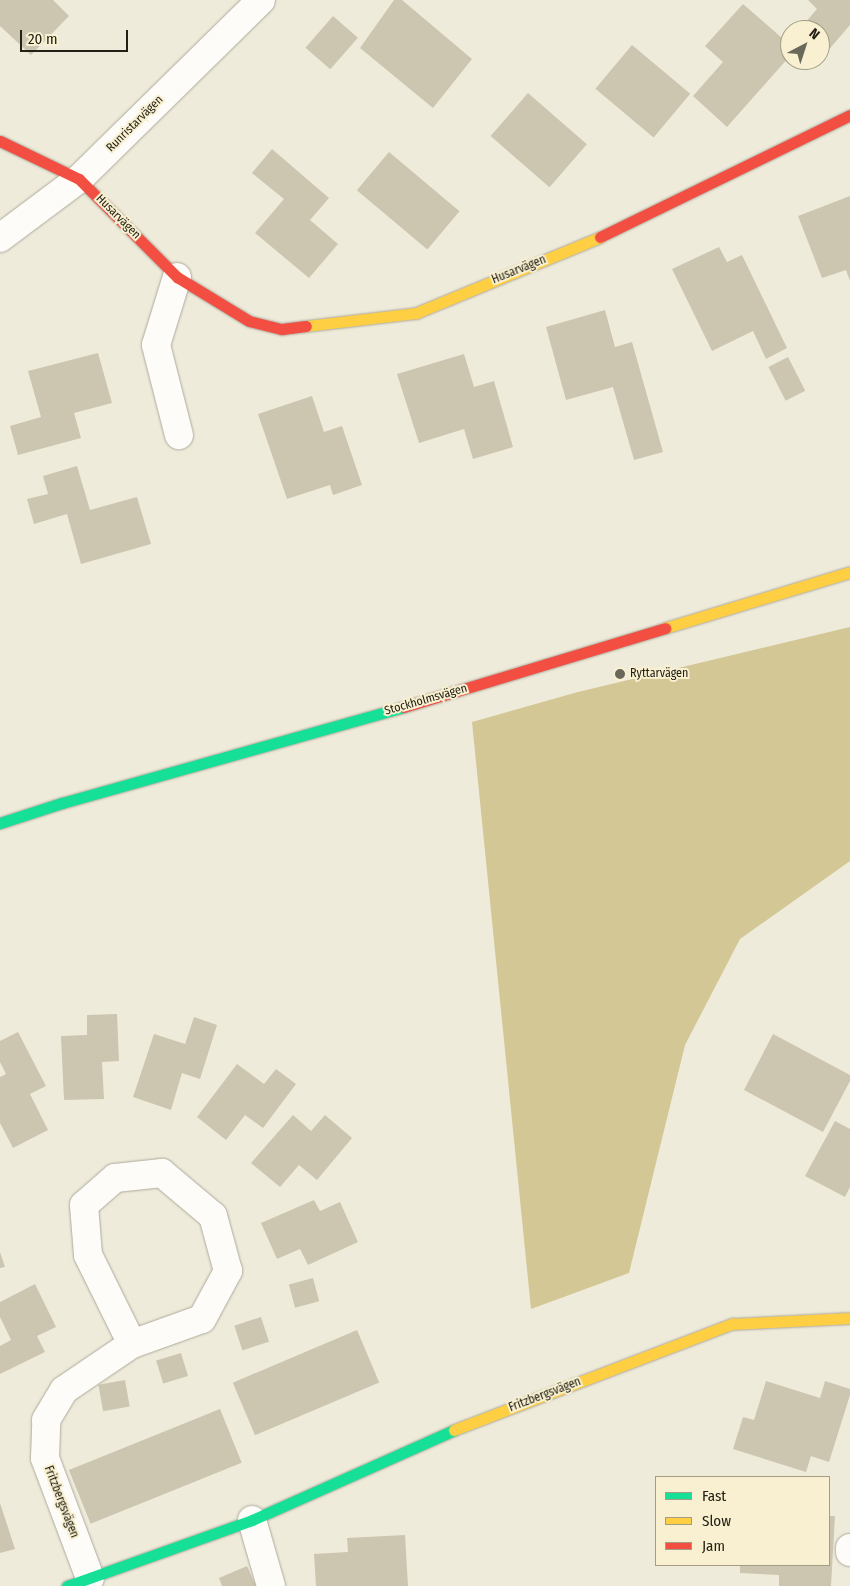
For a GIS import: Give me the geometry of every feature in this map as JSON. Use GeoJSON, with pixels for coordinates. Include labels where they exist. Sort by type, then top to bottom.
{"type":"FeatureCollection","features":[{"type":"Feature","properties":{"kind":"street","name":"Runristarvägen"},"geometry":{"type":"LineString","coordinates":[[0,238],[79,179],[261,0]]}},
{"type":"Feature","properties":{"kind":"street","name":"Husarvägen"},"geometry":{"type":"LineString","coordinates":[[0,141],[79,179],[177,277],[249,321],[282,329],[416,313],[606,235],[850,115]]}},
{"type":"Feature","properties":{"kind":"street"},"geometry":{"type":"LineString","coordinates":[[177,277],[156,345],[179,435]]}},
{"type":"Feature","properties":{"kind":"street","name":"Stockholmsvägen"},"geometry":{"type":"LineString","coordinates":[[0,823],[62,803],[446,695],[850,572]]}},
{"type":"Feature","properties":{"kind":"street"},"geometry":{"type":"LineString","coordinates":[[162,1173],[212,1216],[228,1271],[202,1319],[132,1344],[88,1255],[84,1205],[114,1178],[162,1173]]}},
{"type":"Feature","properties":{"kind":"street","name":"Fritzbergsvägen"},"geometry":{"type":"LineString","coordinates":[[132,1344],[64,1390],[46,1420],[45,1458],[78,1582],[252,1520],[465,1425],[732,1324],[850,1318]]}},
{"type":"Feature","properties":{"kind":"street"},"geometry":{"type":"LineString","coordinates":[[252,1520],[271,1586]]}},
{"type":"Feature","properties":{"kind":"shaded area"},"geometry":{"type":"Polygon","coordinates":[[[850,627],[850,861],[740,939],[685,1045],[629,1273],[531,1309],[472,722],[578,692],[850,627]]]}},
{"type":"Feature","properties":{"kind":"building"},"geometry":{"type":"Polygon","coordinates":[[[0,0],[53,0],[69,16],[31,55],[0,26],[0,0]]]}},
{"type":"Feature","properties":{"kind":"building"},"geometry":{"type":"Polygon","coordinates":[[[394,0],[402,0],[472,59],[433,108],[360,48],[394,0]]]}},
{"type":"Feature","properties":{"kind":"building"},"geometry":{"type":"Polygon","coordinates":[[[808,0],[850,0],[850,25],[830,48],[830,20],[808,20],[817,9],[808,0]]]}},
{"type":"Feature","properties":{"kind":"building"},"geometry":{"type":"Polygon","coordinates":[[[743,4],[780,36],[780,67],[727,127],[693,96],[723,62],[705,46],[743,4]]]}},
{"type":"Feature","properties":{"kind":"building"},"geometry":{"type":"Polygon","coordinates":[[[333,16],[358,38],[330,69],[305,48],[333,16]]]}},
{"type":"Feature","properties":{"kind":"building"},"geometry":{"type":"Polygon","coordinates":[[[632,45],[690,94],[654,138],[595,89],[632,45]]]}},
{"type":"Feature","properties":{"kind":"building"},"geometry":{"type":"Polygon","coordinates":[[[528,93],[587,144],[549,187],[491,136],[528,93]]]}},
{"type":"Feature","properties":{"kind":"building"},"geometry":{"type":"Polygon","coordinates":[[[272,149],[329,198],[310,220],[338,244],[309,278],[255,233],[284,199],[252,173],[272,149]]]}},
{"type":"Feature","properties":{"kind":"building"},"geometry":{"type":"Polygon","coordinates":[[[389,152],[459,211],[427,249],[357,190],[389,152]]]}},
{"type":"Feature","properties":{"kind":"building"},"geometry":{"type":"Polygon","coordinates":[[[850,196],[850,281],[846,270],[822,278],[798,216],[850,196]]]}},
{"type":"Feature","properties":{"kind":"building"},"geometry":{"type":"Polygon","coordinates":[[[719,247],[727,262],[742,255],[787,348],[766,359],[753,331],[712,351],[672,269],[719,247]]]}},
{"type":"Feature","properties":{"kind":"building"},"geometry":{"type":"Polygon","coordinates":[[[605,310],[615,347],[632,342],[663,452],[634,460],[613,387],[566,400],[546,327],[605,310]]]}},
{"type":"Feature","properties":{"kind":"building"},"geometry":{"type":"Polygon","coordinates":[[[98,353],[112,403],[74,413],[81,438],[18,455],[10,426],[41,417],[28,371],[98,353]]]}},
{"type":"Feature","properties":{"kind":"building"},"geometry":{"type":"Polygon","coordinates":[[[464,354],[474,387],[494,381],[513,447],[473,459],[464,429],[419,443],[397,374],[464,354]]]}},
{"type":"Feature","properties":{"kind":"building"},"geometry":{"type":"Polygon","coordinates":[[[788,357],[805,391],[786,401],[768,367],[788,357]]]}},
{"type":"Feature","properties":{"kind":"building"},"geometry":{"type":"Polygon","coordinates":[[[312,396],[324,432],[342,426],[362,485],[333,495],[330,485],[287,499],[258,414],[312,396]]]}},
{"type":"Feature","properties":{"kind":"building"},"geometry":{"type":"Polygon","coordinates":[[[77,466],[90,510],[137,497],[151,544],[81,564],[67,514],[34,524],[27,499],[48,494],[43,476],[77,466]]]}},
{"type":"Feature","properties":{"kind":"building"},"geometry":{"type":"Polygon","coordinates":[[[117,1014],[119,1061],[102,1062],[104,1099],[64,1100],[61,1036],[87,1035],[87,1015],[117,1014]]]}},
{"type":"Feature","properties":{"kind":"building"},"geometry":{"type":"Polygon","coordinates":[[[194,1017],[217,1025],[200,1079],[182,1073],[171,1110],[133,1097],[154,1034],[185,1044],[194,1017]]]}},
{"type":"Feature","properties":{"kind":"building"},"geometry":{"type":"Polygon","coordinates":[[[18,1032],[46,1086],[30,1094],[48,1130],[13,1148],[0,1123],[0,1077],[6,1074],[0,1062],[0,1041],[18,1032]]]}},
{"type":"Feature","properties":{"kind":"building"},"geometry":{"type":"Polygon","coordinates":[[[773,1034],[850,1075],[850,1081],[823,1132],[744,1090],[773,1034]]]}},
{"type":"Feature","properties":{"kind":"building"},"geometry":{"type":"Polygon","coordinates":[[[237,1064],[264,1084],[276,1069],[296,1084],[263,1128],[245,1115],[226,1140],[197,1117],[237,1064]]]}},
{"type":"Feature","properties":{"kind":"building"},"geometry":{"type":"Polygon","coordinates":[[[293,1115],[311,1131],[325,1115],[352,1138],[317,1180],[299,1165],[280,1187],[251,1163],[293,1115]]]}},
{"type":"Feature","properties":{"kind":"building"},"geometry":{"type":"Polygon","coordinates":[[[835,1121],[850,1129],[850,1187],[845,1197],[805,1176],[835,1121]]]}},
{"type":"Feature","properties":{"kind":"building"},"geometry":{"type":"Polygon","coordinates":[[[314,1200],[320,1211],[340,1202],[358,1242],[308,1265],[300,1249],[277,1259],[261,1223],[314,1200]]]}},
{"type":"Feature","properties":{"kind":"building"},"geometry":{"type":"Polygon","coordinates":[[[0,1252],[5,1267],[0,1268],[0,1252]]]}},
{"type":"Feature","properties":{"kind":"building"},"geometry":{"type":"Polygon","coordinates":[[[313,1278],[319,1301],[295,1308],[289,1284],[313,1278]]]}},
{"type":"Feature","properties":{"kind":"building"},"geometry":{"type":"Polygon","coordinates":[[[35,1284],[56,1327],[37,1336],[45,1352],[0,1374],[0,1346],[11,1340],[0,1317],[0,1302],[35,1284]]]}},
{"type":"Feature","properties":{"kind":"building"},"geometry":{"type":"Polygon","coordinates":[[[261,1317],[269,1342],[242,1350],[234,1326],[261,1317]]]}},
{"type":"Feature","properties":{"kind":"building"},"geometry":{"type":"Polygon","coordinates":[[[357,1330],[379,1382],[255,1435],[233,1383],[357,1330]]]}},
{"type":"Feature","properties":{"kind":"building"},"geometry":{"type":"Polygon","coordinates":[[[181,1353],[188,1376],[163,1384],[156,1361],[181,1353]]]}},
{"type":"Feature","properties":{"kind":"building"},"geometry":{"type":"Polygon","coordinates":[[[125,1380],[130,1407],[103,1411],[98,1385],[125,1380]]]}},
{"type":"Feature","properties":{"kind":"building"},"geometry":{"type":"Polygon","coordinates":[[[766,1381],[820,1398],[825,1381],[850,1389],[850,1395],[829,1462],[811,1456],[806,1472],[733,1449],[743,1417],[754,1420],[766,1381]]]}},
{"type":"Feature","properties":{"kind":"building"},"geometry":{"type":"Polygon","coordinates":[[[220,1409],[242,1463],[91,1524],[69,1470],[220,1409]]]}},
{"type":"Feature","properties":{"kind":"building"},"geometry":{"type":"Polygon","coordinates":[[[0,1503],[15,1549],[0,1553],[0,1503]]]}},
{"type":"Feature","properties":{"kind":"building"},"geometry":{"type":"Polygon","coordinates":[[[830,1516],[835,1516],[831,1586],[779,1586],[779,1575],[740,1573],[740,1566],[830,1566],[830,1516]]]}},
{"type":"Feature","properties":{"kind":"building"},"geometry":{"type":"Polygon","coordinates":[[[405,1535],[408,1586],[316,1586],[314,1554],[348,1552],[347,1538],[405,1535]]]}},
{"type":"Feature","properties":{"kind":"building"},"geometry":{"type":"Polygon","coordinates":[[[247,1566],[256,1586],[222,1586],[219,1578],[247,1566]]]}},
{"type":"Feature","properties":{"kind":"traffic: fast"},"geometry":{"type":"LineString","coordinates":[[0,823],[62,803],[404,707]]}},
{"type":"Feature","properties":{"kind":"traffic: fast"},"geometry":{"type":"LineString","coordinates":[[67,1586],[252,1520],[454,1430]]}},
{"type":"Feature","properties":{"kind":"traffic: slow"},"geometry":{"type":"LineString","coordinates":[[306,326],[416,313],[600,237]]}},
{"type":"Feature","properties":{"kind":"traffic: slow"},"geometry":{"type":"LineString","coordinates":[[665,628],[850,572]]}},
{"type":"Feature","properties":{"kind":"traffic: slow"},"geometry":{"type":"LineString","coordinates":[[454,1430],[732,1324],[850,1318]]}},
{"type":"Feature","properties":{"kind":"traffic: jam"},"geometry":{"type":"LineString","coordinates":[[600,237],[850,115]]}},
{"type":"Feature","properties":{"kind":"traffic: jam"},"geometry":{"type":"LineString","coordinates":[[0,141],[79,179],[177,277],[249,321],[282,329],[306,326]]}},
{"type":"Feature","properties":{"kind":"traffic: jam"},"geometry":{"type":"LineString","coordinates":[[404,707],[665,628]]}},
{"type":"Feature","properties":{"kind":"place","name":"Ryttarvägen"},"geometry":{"type":"Point","coordinates":[620,674]}}]}
